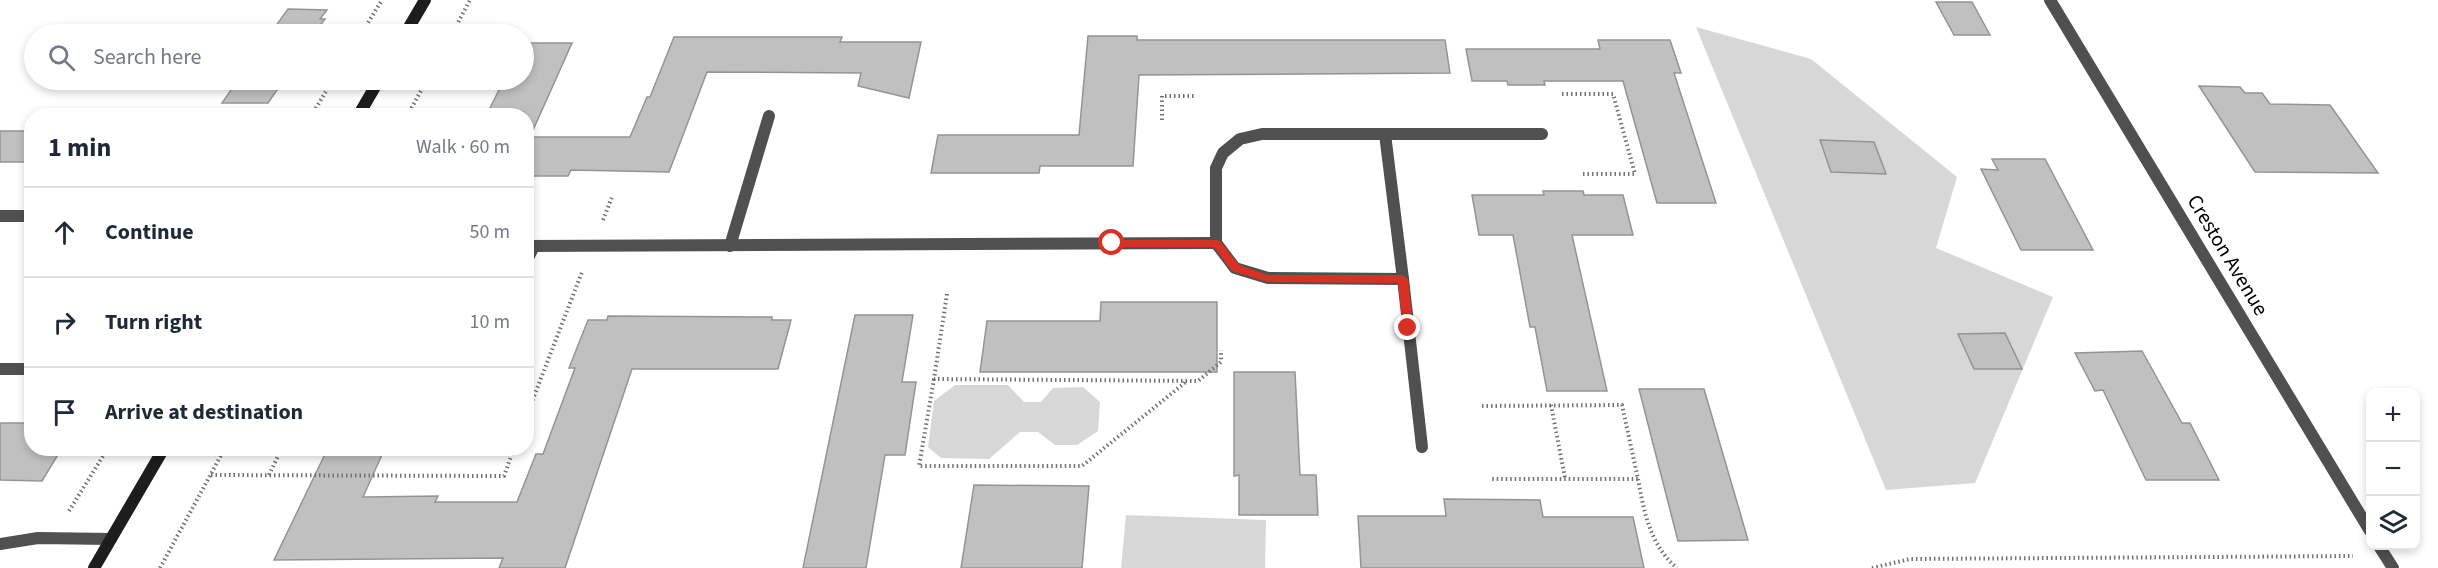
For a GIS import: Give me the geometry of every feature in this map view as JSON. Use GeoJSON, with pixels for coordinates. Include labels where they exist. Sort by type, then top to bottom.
{"type":"FeatureCollection","features":[{"type":"Feature","properties":{"kind":"street"},"geometry":{"type":"LineString","coordinates":[[411,24],[425,0]]}},
{"type":"Feature","properties":{"kind":"street","name":"Creston Avenue"},"geometry":{"type":"LineString","coordinates":[[2050,0],[2366,524]]}},
{"type":"Feature","properties":{"kind":"street"},"geometry":{"type":"LineString","coordinates":[[363,108],[373,90]]}},
{"type":"Feature","properties":{"kind":"street"},"geometry":{"type":"LineString","coordinates":[[730,246],[769,116]]}},
{"type":"Feature","properties":{"kind":"street"},"geometry":{"type":"LineString","coordinates":[[1403,279],[1268,278],[1235,268],[1216,243],[1216,168],[1223,153],[1240,139],[1262,134],[1542,134]]}},
{"type":"Feature","properties":{"kind":"street"},"geometry":{"type":"LineString","coordinates":[[1385,134],[1422,447]]}},
{"type":"Feature","properties":{"kind":"street"},"geometry":{"type":"LineString","coordinates":[[0,216],[24,216]]}},
{"type":"Feature","properties":{"kind":"street"},"geometry":{"type":"LineString","coordinates":[[534,246],[1216,243]]}},
{"type":"Feature","properties":{"kind":"street"},"geometry":{"type":"LineString","coordinates":[[0,369],[24,369]]}},
{"type":"Feature","properties":{"kind":"street"},"geometry":{"type":"LineString","coordinates":[[94,568],[159,456]]}},
{"type":"Feature","properties":{"kind":"street"},"geometry":{"type":"LineString","coordinates":[[0,544],[38,538],[111,539]]}},
{"type":"Feature","properties":{"kind":"street"},"geometry":{"type":"LineString","coordinates":[[2382,550],[2393,568]]}},
{"type":"Feature","properties":{"kind":"path"},"geometry":{"type":"LineString","coordinates":[[367,24],[382,0]]}},
{"type":"Feature","properties":{"kind":"path"},"geometry":{"type":"LineString","coordinates":[[457,24],[470,0]]}},
{"type":"Feature","properties":{"kind":"path"},"geometry":{"type":"LineString","coordinates":[[316,108],[327,90]]}},
{"type":"Feature","properties":{"kind":"path"},"geometry":{"type":"LineString","coordinates":[[411,108],[421,90]]}},
{"type":"Feature","properties":{"kind":"path"},"geometry":{"type":"LineString","coordinates":[[1562,94],[1613,94],[1635,174],[1583,174]]}},
{"type":"Feature","properties":{"kind":"path"},"geometry":{"type":"LineString","coordinates":[[1162,120],[1162,96],[1195,96]]}},
{"type":"Feature","properties":{"kind":"path"},"geometry":{"type":"LineString","coordinates":[[534,397],[612,197]]}},
{"type":"Feature","properties":{"kind":"path"},"geometry":{"type":"LineString","coordinates":[[947,294],[919,466],[1082,466],[1187,381]]}},
{"type":"Feature","properties":{"kind":"path"},"geometry":{"type":"LineString","coordinates":[[934,379],[1198,381],[1221,362],[1221,350]]}},
{"type":"Feature","properties":{"kind":"path"},"geometry":{"type":"LineString","coordinates":[[1551,405],[1566,479]]}},
{"type":"Feature","properties":{"kind":"path"},"geometry":{"type":"LineString","coordinates":[[1482,406],[1622,405],[1647,526],[1670,563],[1677,568]]}},
{"type":"Feature","properties":{"kind":"path"},"geometry":{"type":"LineString","coordinates":[[52,538],[103,456]]}},
{"type":"Feature","properties":{"kind":"path"},"geometry":{"type":"LineString","coordinates":[[160,568],[221,456]]}},
{"type":"Feature","properties":{"kind":"path"},"geometry":{"type":"LineString","coordinates":[[268,475],[278,456]]}},
{"type":"Feature","properties":{"kind":"path"},"geometry":{"type":"LineString","coordinates":[[211,475],[504,476],[511,456]]}},
{"type":"Feature","properties":{"kind":"path"},"geometry":{"type":"LineString","coordinates":[[1492,479],[1638,479]]}},
{"type":"Feature","properties":{"kind":"path"},"geometry":{"type":"LineString","coordinates":[[1872,568],[1910,559],[2382,550]]}},
{"type":"Feature","properties":{"kind":"shaded area"},"geometry":{"type":"Polygon","coordinates":[[[1696,27],[1811,59],[1957,177],[1936,248],[2053,297],[1975,483],[1886,490],[1696,27]]]}},
{"type":"Feature","properties":{"kind":"shaded area"},"geometry":{"type":"Polygon","coordinates":[[[955,385],[1008,385],[1024,402],[1041,402],[1053,388],[1083,387],[1100,402],[1098,431],[1077,445],[1055,445],[1038,432],[1020,432],[989,459],[941,458],[928,447],[934,401],[955,385]]]}},
{"type":"Feature","properties":{"kind":"shaded area"},"geometry":{"type":"Polygon","coordinates":[[[1126,515],[1266,520],[1265,568],[1121,568],[1126,515]]]}},
{"type":"Feature","properties":{"kind":"building"},"geometry":{"type":"Polygon","coordinates":[[[1936,2],[1972,2],[1990,35],[1954,35],[1936,2]]]}},
{"type":"Feature","properties":{"kind":"building"},"geometry":{"type":"Polygon","coordinates":[[[288,9],[327,10],[320,19],[325,19],[321,24],[277,24],[288,9]]]}},
{"type":"Feature","properties":{"kind":"building"},"geometry":{"type":"Polygon","coordinates":[[[1088,36],[1137,36],[1137,40],[1445,40],[1450,73],[1139,75],[1133,166],[1040,166],[1039,173],[931,173],[938,135],[1079,135],[1088,36]]]}},
{"type":"Feature","properties":{"kind":"building"},"geometry":{"type":"Polygon","coordinates":[[[674,37],[842,37],[840,42],[921,42],[909,98],[858,86],[861,73],[707,72],[669,172],[571,170],[568,176],[534,176],[534,137],[630,137],[647,97],[650,97],[674,37]]]}},
{"type":"Feature","properties":{"kind":"building"},"geometry":{"type":"Polygon","coordinates":[[[1598,40],[1670,40],[1681,73],[1674,73],[1716,203],[1657,203],[1623,81],[1544,81],[1545,85],[1508,85],[1507,81],[1472,81],[1466,49],[1600,49],[1598,40]]]}},
{"type":"Feature","properties":{"kind":"building"},"geometry":{"type":"Polygon","coordinates":[[[534,43],[572,43],[534,128],[534,108],[490,108],[499,90],[534,90],[534,43]]]}},
{"type":"Feature","properties":{"kind":"building"},"geometry":{"type":"Polygon","coordinates":[[[2199,86],[2240,87],[2245,93],[2262,93],[2270,104],[2330,105],[2378,173],[2255,172],[2199,86]]]}},
{"type":"Feature","properties":{"kind":"building"},"geometry":{"type":"Polygon","coordinates":[[[231,90],[277,90],[268,103],[222,103],[231,90]]]}},
{"type":"Feature","properties":{"kind":"building"},"geometry":{"type":"Polygon","coordinates":[[[0,131],[24,131],[24,162],[0,162],[0,131]]]}},
{"type":"Feature","properties":{"kind":"building"},"geometry":{"type":"Polygon","coordinates":[[[1820,140],[1874,142],[1886,174],[1831,172],[1820,140]]]}},
{"type":"Feature","properties":{"kind":"building"},"geometry":{"type":"Polygon","coordinates":[[[1992,159],[2045,159],[2093,250],[2021,250],[1981,169],[1998,170],[1992,159]]]}},
{"type":"Feature","properties":{"kind":"building"},"geometry":{"type":"Polygon","coordinates":[[[1543,191],[1583,191],[1584,195],[1623,195],[1633,235],[1572,235],[1607,391],[1547,391],[1535,327],[1530,327],[1513,235],[1479,235],[1472,195],[1544,195],[1543,191]]]}},
{"type":"Feature","properties":{"kind":"building"},"geometry":{"type":"Polygon","coordinates":[[[1101,302],[1217,302],[1217,372],[980,372],[987,321],[1100,321],[1101,302]]]}},
{"type":"Feature","properties":{"kind":"building"},"geometry":{"type":"Polygon","coordinates":[[[855,315],[913,315],[902,382],[916,382],[905,455],[885,455],[866,568],[803,568],[855,315]]]}},
{"type":"Feature","properties":{"kind":"building"},"geometry":{"type":"Polygon","coordinates":[[[608,316],[772,317],[772,320],[791,320],[778,369],[632,369],[565,568],[499,568],[503,558],[274,560],[324,456],[381,456],[363,497],[438,496],[435,502],[517,502],[536,454],[543,454],[575,368],[569,368],[588,320],[607,320],[608,316]]]}},
{"type":"Feature","properties":{"kind":"building"},"geometry":{"type":"Polygon","coordinates":[[[2005,333],[2022,369],[1974,369],[1958,334],[2005,333]]]}},
{"type":"Feature","properties":{"kind":"building"},"geometry":{"type":"Polygon","coordinates":[[[2142,351],[2182,423],[2190,423],[2219,480],[2146,480],[2103,390],[2095,391],[2075,353],[2142,351]]]}},
{"type":"Feature","properties":{"kind":"building"},"geometry":{"type":"Polygon","coordinates":[[[1234,372],[1295,372],[1300,475],[1316,475],[1318,515],[1239,515],[1239,475],[1234,476],[1234,372]]]}},
{"type":"Feature","properties":{"kind":"building"},"geometry":{"type":"Polygon","coordinates":[[[1639,389],[1704,389],[1748,540],[1678,541],[1639,389]]]}},
{"type":"Feature","properties":{"kind":"building"},"geometry":{"type":"Polygon","coordinates":[[[0,423],[24,423],[24,456],[57,456],[42,481],[0,480],[0,423]]]}},
{"type":"Feature","properties":{"kind":"building"},"geometry":{"type":"Polygon","coordinates":[[[974,485],[1089,486],[1082,568],[961,568],[974,485]]]}},
{"type":"Feature","properties":{"kind":"building"},"geometry":{"type":"Polygon","coordinates":[[[1444,499],[1540,500],[1543,517],[1633,517],[1644,568],[1361,568],[1358,516],[1446,516],[1444,499]]]}},
{"type":"Feature","properties":{"kind":"route"},"geometry":{"type":"LineString","coordinates":[[1112,243],[1216,243],[1235,268],[1268,278],[1403,279],[1408,328]]}}]}
